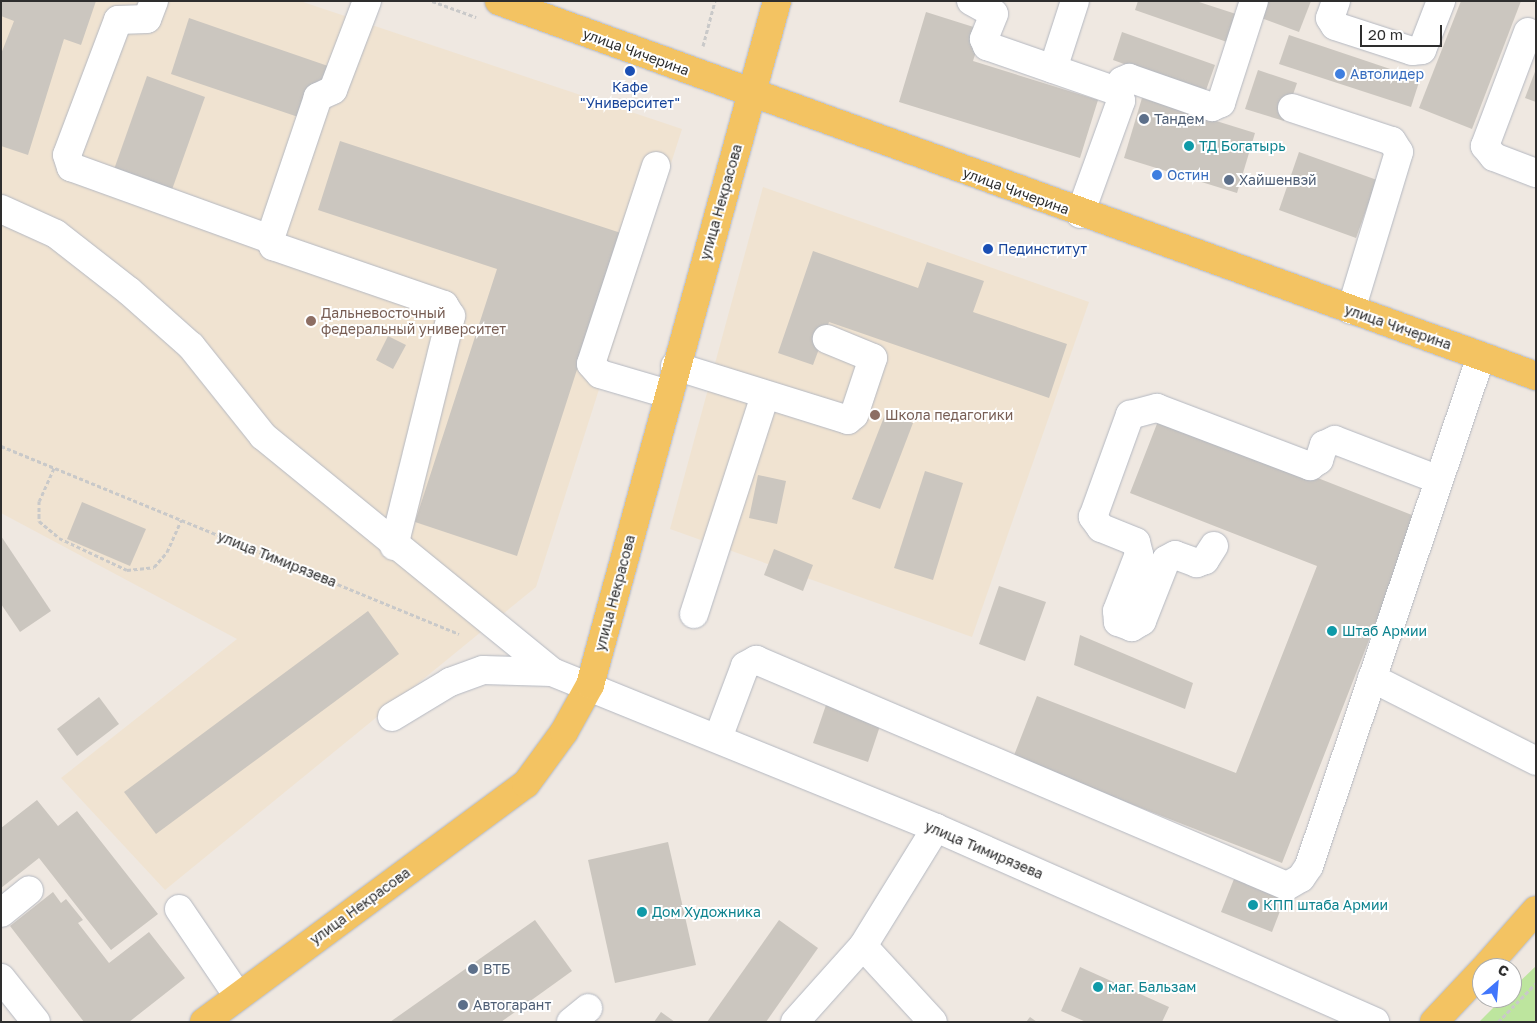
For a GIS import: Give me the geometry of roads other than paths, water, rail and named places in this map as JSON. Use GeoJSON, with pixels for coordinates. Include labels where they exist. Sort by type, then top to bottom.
{"type":"FeatureCollection","features":[{"type":"Feature","properties":{"kind":"main road","name":"улица Чичерина"},"geometry":{"type":"LineString","coordinates":[[499,1],[751,95],[1080,214],[1536,376]]}},
{"type":"Feature","properties":{"kind":"main road","name":"улица Некрасова"},"geometry":{"type":"LineString","coordinates":[[204,1022],[526,784],[564,732],[590,685],[675,366],[777,1]]}},
{"type":"Feature","properties":{"kind":"main road"},"geometry":{"type":"LineString","coordinates":[[1494,958],[1536,910]]}},
{"type":"Feature","properties":{"kind":"main road"},"geometry":{"type":"LineString","coordinates":[[1434,1022],[1472,982]]}},
{"type":"Feature","properties":{"kind":"street"},"geometry":{"type":"LineString","coordinates":[[154,1],[147,19],[118,20],[66,155],[71,167],[270,239]]}},
{"type":"Feature","properties":{"kind":"street"},"geometry":{"type":"LineString","coordinates":[[367,1],[333,90],[318,97],[270,239],[272,246],[444,305],[451,316],[394,546]]}},
{"type":"Feature","properties":{"kind":"street"},"geometry":{"type":"LineString","coordinates":[[971,1],[994,14],[984,39],[987,46],[1119,92]]}},
{"type":"Feature","properties":{"kind":"street"},"geometry":{"type":"LineString","coordinates":[[1053,69],[1075,1]]}},
{"type":"Feature","properties":{"kind":"street"},"geometry":{"type":"LineString","coordinates":[[1080,214],[1121,101],[1119,92],[1122,81],[1129,78],[1212,107],[1221,103],[1254,1]]}},
{"type":"Feature","properties":{"kind":"street"},"geometry":{"type":"LineString","coordinates":[[1336,1],[1330,18],[1335,26],[1412,51],[1422,50],[1440,1]]}},
{"type":"Feature","properties":{"kind":"street"},"geometry":{"type":"LineString","coordinates":[[1533,26],[1485,146],[1494,156],[1536,173]]}},
{"type":"Feature","properties":{"kind":"street"},"geometry":{"type":"LineString","coordinates":[[1292,108],[1392,141],[1399,152],[1351,310]]}},
{"type":"Feature","properties":{"kind":"street"},"geometry":{"type":"LineString","coordinates":[[656,166],[591,364],[600,374],[668,394]]}},
{"type":"Feature","properties":{"kind":"street"},"geometry":{"type":"LineString","coordinates":[[1,209],[56,234],[129,291],[191,346],[263,436],[394,546],[552,672]]}},
{"type":"Feature","properties":{"kind":"street"},"geometry":{"type":"LineString","coordinates":[[675,366],[841,419],[854,415],[873,358],[827,339]]}},
{"type":"Feature","properties":{"kind":"street"},"geometry":{"type":"LineString","coordinates":[[718,738],[745,666],[756,660],[1287,886],[1301,878],[1310,866],[1481,356]]}},
{"type":"Feature","properties":{"kind":"street"},"geometry":{"type":"LineString","coordinates":[[694,614],[765,395]]}},
{"type":"Feature","properties":{"kind":"street"},"geometry":{"type":"LineString","coordinates":[[1214,546],[1205,560],[1197,563],[1175,555],[1166,560],[1142,621],[1132,627],[1118,622],[1117,612],[1139,554],[1136,542],[1100,528],[1093,517],[1130,415],[1157,408],[1310,466],[1319,460],[1324,445],[1335,440],[1439,480]]}},
{"type":"Feature","properties":{"kind":"street"},"geometry":{"type":"LineString","coordinates":[[392,717],[450,682],[483,670],[552,672]]}},
{"type":"Feature","properties":{"kind":"street","name":"улица Тимирязева"},"geometry":{"type":"LineString","coordinates":[[552,672],[590,685],[936,828],[1375,1022]]}},
{"type":"Feature","properties":{"kind":"street"},"geometry":{"type":"LineString","coordinates":[[1372,678],[1536,761]]}},
{"type":"Feature","properties":{"kind":"street"},"geometry":{"type":"LineString","coordinates":[[795,1022],[863,946],[936,828]]}},
{"type":"Feature","properties":{"kind":"street"},"geometry":{"type":"LineString","coordinates":[[1,913],[29,890]]}},
{"type":"Feature","properties":{"kind":"street"},"geometry":{"type":"LineString","coordinates":[[179,909],[238,996]]}},
{"type":"Feature","properties":{"kind":"street"},"geometry":{"type":"LineString","coordinates":[[863,946],[933,1022]]}},
{"type":"Feature","properties":{"kind":"street"},"geometry":{"type":"LineString","coordinates":[[1,978],[36,1022]]}},
{"type":"Feature","properties":{"kind":"place","name":"Кафе \"Университет\""},"geometry":{"type":"Point","coordinates":[630,71]}},
{"type":"Feature","properties":{"kind":"place","name":"Автолидер"},"geometry":{"type":"Point","coordinates":[1340,74]}},
{"type":"Feature","properties":{"kind":"place","name":"Тандем"},"geometry":{"type":"Point","coordinates":[1144,119]}},
{"type":"Feature","properties":{"kind":"place","name":"ТД Богатырь"},"geometry":{"type":"Point","coordinates":[1189,146]}},
{"type":"Feature","properties":{"kind":"place","name":"Остин"},"geometry":{"type":"Point","coordinates":[1157,175]}},
{"type":"Feature","properties":{"kind":"place","name":"Хайшенвэй"},"geometry":{"type":"Point","coordinates":[1229,180]}},
{"type":"Feature","properties":{"kind":"place","name":"Пединститут"},"geometry":{"type":"Point","coordinates":[988,249]}},
{"type":"Feature","properties":{"kind":"place","name":"Дальневосточный федеральный университет"},"geometry":{"type":"Point","coordinates":[311,321]}},
{"type":"Feature","properties":{"kind":"place","name":"Школа педагогики"},"geometry":{"type":"Point","coordinates":[875,415]}},
{"type":"Feature","properties":{"kind":"place","name":"Штаб Армии"},"geometry":{"type":"Point","coordinates":[1332,631]}},
{"type":"Feature","properties":{"kind":"place","name":"КПП штаба Армии"},"geometry":{"type":"Point","coordinates":[1253,905]}},
{"type":"Feature","properties":{"kind":"place","name":"Дом Художника"},"geometry":{"type":"Point","coordinates":[642,912]}},
{"type":"Feature","properties":{"kind":"place","name":"ВТБ"},"geometry":{"type":"Point","coordinates":[473,969]}},
{"type":"Feature","properties":{"kind":"place","name":"маг. Бальзам"},"geometry":{"type":"Point","coordinates":[1098,987]}},
{"type":"Feature","properties":{"kind":"place","name":"Автогарант"},"geometry":{"type":"Point","coordinates":[463,1005]}}]}
